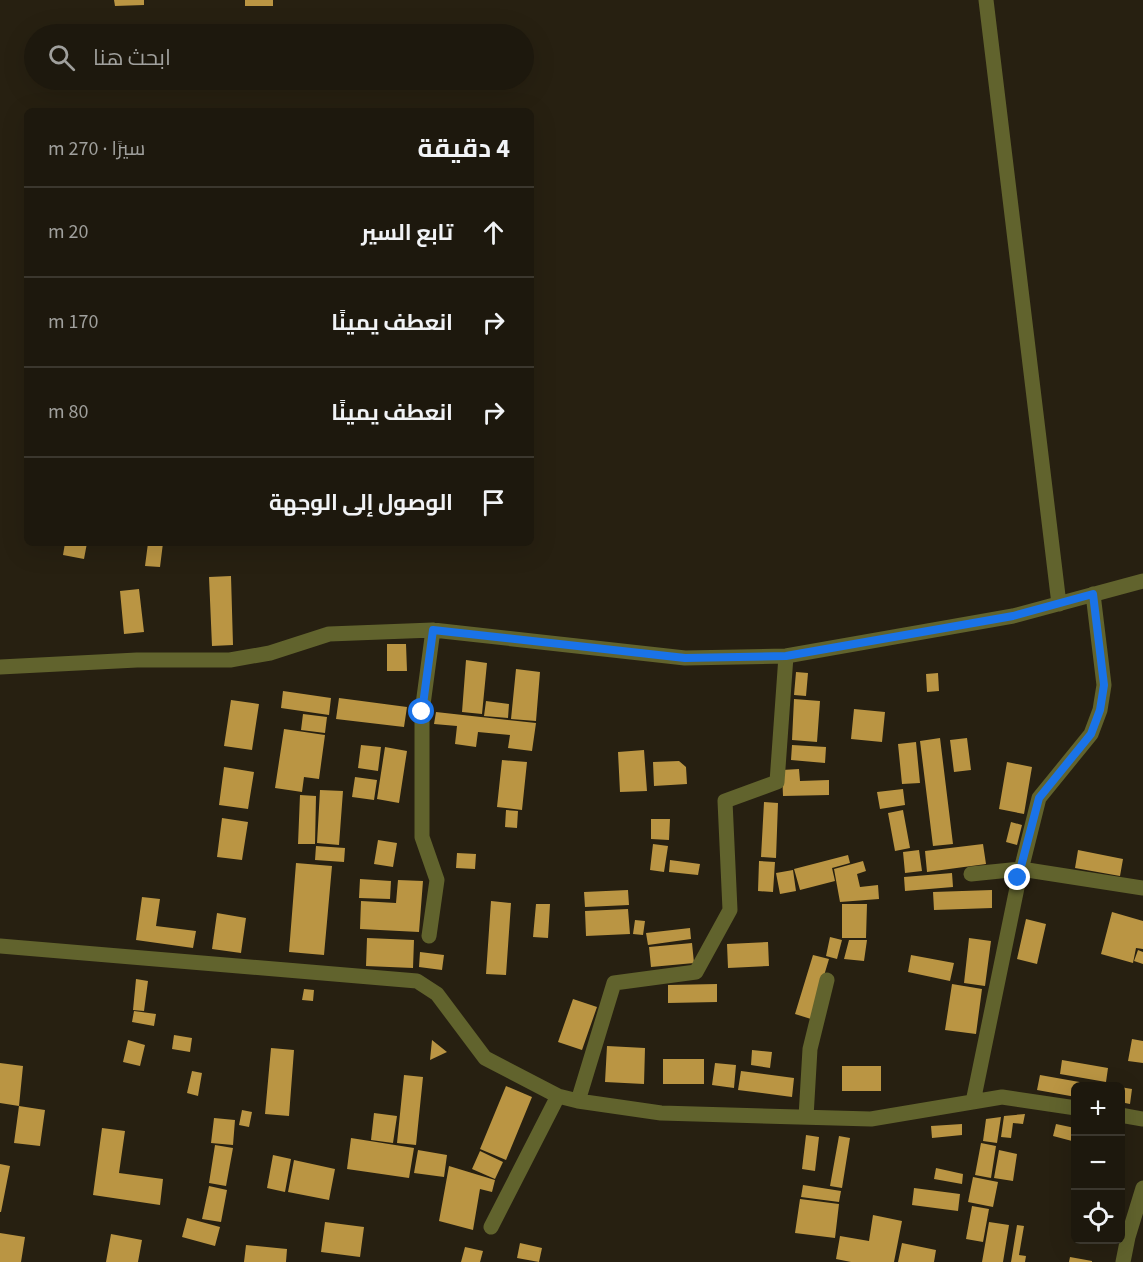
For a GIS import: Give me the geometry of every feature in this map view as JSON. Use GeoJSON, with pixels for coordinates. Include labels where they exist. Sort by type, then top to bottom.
{"type":"FeatureCollection","features":[{"type":"Feature","properties":{"kind":"street"},"geometry":{"type":"LineString","coordinates":[[986,0],[1059,604]]}},
{"type":"Feature","properties":{"kind":"street"},"geometry":{"type":"LineString","coordinates":[[0,667],[137,660],[230,660],[270,653],[329,634],[433,630],[685,658],[786,656],[1013,616],[1143,580]]}},
{"type":"Feature","properties":{"kind":"street"},"geometry":{"type":"LineString","coordinates":[[973,1102],[1021,869],[1039,798],[1091,734],[1100,710],[1104,685],[1093,594]]}},
{"type":"Feature","properties":{"kind":"street"},"geometry":{"type":"LineString","coordinates":[[429,936],[437,880],[422,837],[422,712],[433,630]]}},
{"type":"Feature","properties":{"kind":"street"},"geometry":{"type":"LineString","coordinates":[[578,1101],[614,983],[696,972],[730,910],[724,801],[777,782],[786,656]]}},
{"type":"Feature","properties":{"kind":"street"},"geometry":{"type":"LineString","coordinates":[[971,873],[1021,869],[1143,888]]}},
{"type":"Feature","properties":{"kind":"street"},"geometry":{"type":"LineString","coordinates":[[0,946],[417,981],[437,994],[485,1058],[558,1096],[578,1101],[661,1113],[870,1119],[1002,1097],[1071,1107]]}},
{"type":"Feature","properties":{"kind":"street"},"geometry":{"type":"LineString","coordinates":[[806,1117],[810,1049],[827,980]]}},
{"type":"Feature","properties":{"kind":"street"},"geometry":{"type":"LineString","coordinates":[[491,1227],[558,1096]]}},
{"type":"Feature","properties":{"kind":"street"},"geometry":{"type":"LineString","coordinates":[[1125,1116],[1143,1119]]}},
{"type":"Feature","properties":{"kind":"street"},"geometry":{"type":"LineString","coordinates":[[1123,1262],[1143,1188]]}},
{"type":"Feature","properties":{"kind":"building"},"geometry":{"type":"Polygon","coordinates":[[[114,0],[144,0],[144,5],[115,6],[114,0]]]}},
{"type":"Feature","properties":{"kind":"building"},"geometry":{"type":"Polygon","coordinates":[[[245,0],[273,0],[273,6],[245,6],[245,0]]]}},
{"type":"Feature","properties":{"kind":"building"},"geometry":{"type":"Polygon","coordinates":[[[64,546],[86,546],[84,559],[63,555],[64,546]]]}},
{"type":"Feature","properties":{"kind":"building"},"geometry":{"type":"Polygon","coordinates":[[[148,546],[163,546],[160,567],[145,566],[148,546]]]}},
{"type":"Feature","properties":{"kind":"building"},"geometry":{"type":"Polygon","coordinates":[[[231,576],[233,645],[212,646],[209,577],[231,576]]]}},
{"type":"Feature","properties":{"kind":"building"},"geometry":{"type":"Polygon","coordinates":[[[139,589],[144,632],[124,634],[120,591],[139,589]]]}},
{"type":"Feature","properties":{"kind":"building"},"geometry":{"type":"Polygon","coordinates":[[[387,644],[406,644],[407,671],[387,671],[387,644]]]}},
{"type":"Feature","properties":{"kind":"building"},"geometry":{"type":"Polygon","coordinates":[[[466,660],[487,663],[482,714],[462,712],[466,660]]]}},
{"type":"Feature","properties":{"kind":"building"},"geometry":{"type":"Polygon","coordinates":[[[516,669],[540,672],[536,721],[511,719],[516,669]]]}},
{"type":"Feature","properties":{"kind":"building"},"geometry":{"type":"Polygon","coordinates":[[[796,672],[808,673],[806,696],[794,695],[796,672]]]}},
{"type":"Feature","properties":{"kind":"building"},"geometry":{"type":"Polygon","coordinates":[[[938,673],[939,691],[927,692],[926,674],[938,673]]]}},
{"type":"Feature","properties":{"kind":"building"},"geometry":{"type":"Polygon","coordinates":[[[283,691],[331,698],[329,715],[281,708],[283,691]]]}},
{"type":"Feature","properties":{"kind":"building"},"geometry":{"type":"Polygon","coordinates":[[[339,698],[407,707],[404,727],[336,719],[339,698]]]}},
{"type":"Feature","properties":{"kind":"building"},"geometry":{"type":"Polygon","coordinates":[[[794,699],[820,701],[817,742],[792,740],[794,699]]]}},
{"type":"Feature","properties":{"kind":"building"},"geometry":{"type":"Polygon","coordinates":[[[231,700],[259,704],[252,750],[224,746],[231,700]]]}},
{"type":"Feature","properties":{"kind":"building"},"geometry":{"type":"Polygon","coordinates":[[[486,701],[509,704],[508,718],[484,716],[486,701]]]}},
{"type":"Feature","properties":{"kind":"building"},"geometry":{"type":"Polygon","coordinates":[[[854,709],[885,712],[882,742],[851,739],[854,709]]]}},
{"type":"Feature","properties":{"kind":"building"},"geometry":{"type":"Polygon","coordinates":[[[436,712],[536,723],[532,751],[508,748],[510,735],[478,732],[476,747],[455,744],[457,726],[434,724],[436,712]]]}},
{"type":"Feature","properties":{"kind":"building"},"geometry":{"type":"Polygon","coordinates":[[[303,714],[327,717],[325,733],[301,730],[303,714]]]}},
{"type":"Feature","properties":{"kind":"building"},"geometry":{"type":"Polygon","coordinates":[[[284,729],[325,735],[319,779],[304,777],[302,792],[275,788],[284,729]]]}},
{"type":"Feature","properties":{"kind":"building"},"geometry":{"type":"Polygon","coordinates":[[[940,738],[953,844],[933,846],[920,741],[940,738]]]}},
{"type":"Feature","properties":{"kind":"building"},"geometry":{"type":"Polygon","coordinates":[[[967,738],[971,770],[954,772],[950,740],[967,738]]]}},
{"type":"Feature","properties":{"kind":"building"},"geometry":{"type":"Polygon","coordinates":[[[916,742],[920,783],[902,784],[898,744],[916,742]]]}},
{"type":"Feature","properties":{"kind":"building"},"geometry":{"type":"Polygon","coordinates":[[[361,745],[381,747],[378,771],[358,768],[361,745]]]}},
{"type":"Feature","properties":{"kind":"building"},"geometry":{"type":"Polygon","coordinates":[[[792,745],[826,747],[825,763],[791,760],[792,745]]]}},
{"type":"Feature","properties":{"kind":"building"},"geometry":{"type":"Polygon","coordinates":[[[385,747],[407,751],[399,803],[377,799],[385,747]]]}},
{"type":"Feature","properties":{"kind":"building"},"geometry":{"type":"Polygon","coordinates":[[[644,750],[647,791],[620,792],[618,752],[644,750]]]}},
{"type":"Feature","properties":{"kind":"building"},"geometry":{"type":"Polygon","coordinates":[[[502,760],[527,762],[522,810],[497,807],[502,760]]]}},
{"type":"Feature","properties":{"kind":"building"},"geometry":{"type":"Polygon","coordinates":[[[679,761],[686,767],[687,784],[654,786],[653,762],[679,761]]]}},
{"type":"Feature","properties":{"kind":"building"},"geometry":{"type":"Polygon","coordinates":[[[1007,762],[1032,767],[1024,814],[999,809],[1007,762]]]}},
{"type":"Feature","properties":{"kind":"building"},"geometry":{"type":"Polygon","coordinates":[[[224,767],[254,772],[248,809],[219,805],[224,767]]]}},
{"type":"Feature","properties":{"kind":"building"},"geometry":{"type":"Polygon","coordinates":[[[799,769],[800,781],[829,780],[829,795],[783,796],[782,770],[799,769]]]}},
{"type":"Feature","properties":{"kind":"building"},"geometry":{"type":"Polygon","coordinates":[[[355,777],[377,780],[374,800],[352,797],[355,777]]]}},
{"type":"Feature","properties":{"kind":"building"},"geometry":{"type":"Polygon","coordinates":[[[903,789],[905,805],[880,809],[877,792],[903,789]]]}},
{"type":"Feature","properties":{"kind":"building"},"geometry":{"type":"Polygon","coordinates":[[[320,790],[343,791],[339,845],[317,843],[320,790]]]}},
{"type":"Feature","properties":{"kind":"building"},"geometry":{"type":"Polygon","coordinates":[[[300,795],[316,796],[315,844],[298,844],[300,795]]]}},
{"type":"Feature","properties":{"kind":"building"},"geometry":{"type":"Polygon","coordinates":[[[764,802],[778,803],[776,858],[761,857],[764,802]]]}},
{"type":"Feature","properties":{"kind":"building"},"geometry":{"type":"Polygon","coordinates":[[[506,810],[518,811],[517,828],[505,827],[506,810]]]}},
{"type":"Feature","properties":{"kind":"building"},"geometry":{"type":"Polygon","coordinates":[[[903,810],[910,848],[895,851],[888,813],[903,810]]]}},
{"type":"Feature","properties":{"kind":"building"},"geometry":{"type":"Polygon","coordinates":[[[222,818],[248,822],[242,860],[217,857],[222,818]]]}},
{"type":"Feature","properties":{"kind":"building"},"geometry":{"type":"Polygon","coordinates":[[[651,819],[670,819],[669,840],[651,839],[651,819]]]}},
{"type":"Feature","properties":{"kind":"building"},"geometry":{"type":"Polygon","coordinates":[[[1011,822],[1022,825],[1017,845],[1006,842],[1011,822]]]}},
{"type":"Feature","properties":{"kind":"building"},"geometry":{"type":"Polygon","coordinates":[[[378,840],[397,843],[393,867],[374,864],[378,840]]]}},
{"type":"Feature","properties":{"kind":"building"},"geometry":{"type":"Polygon","coordinates":[[[653,844],[668,846],[664,872],[650,870],[653,844]]]}},
{"type":"Feature","properties":{"kind":"building"},"geometry":{"type":"Polygon","coordinates":[[[983,844],[986,864],[927,872],[925,851],[983,844]]]}},
{"type":"Feature","properties":{"kind":"building"},"geometry":{"type":"Polygon","coordinates":[[[316,846],[345,848],[344,862],[315,860],[316,846]]]}},
{"type":"Feature","properties":{"kind":"building"},"geometry":{"type":"Polygon","coordinates":[[[919,850],[922,871],[905,873],[903,852],[919,850]]]}},
{"type":"Feature","properties":{"kind":"building"},"geometry":{"type":"Polygon","coordinates":[[[1078,850],[1123,859],[1120,876],[1075,868],[1078,850]]]}},
{"type":"Feature","properties":{"kind":"building"},"geometry":{"type":"Polygon","coordinates":[[[457,853],[476,854],[475,869],[456,868],[457,853]]]}},
{"type":"Feature","properties":{"kind":"building"},"geometry":{"type":"Polygon","coordinates":[[[848,855],[850,863],[832,868],[835,881],[800,890],[794,869],[848,855]]]}},
{"type":"Feature","properties":{"kind":"building"},"geometry":{"type":"Polygon","coordinates":[[[670,860],[700,864],[698,875],[669,872],[670,860]]]}},
{"type":"Feature","properties":{"kind":"building"},"geometry":{"type":"Polygon","coordinates":[[[759,861],[775,862],[773,892],[758,891],[759,861]]]}},
{"type":"Feature","properties":{"kind":"building"},"geometry":{"type":"Polygon","coordinates":[[[863,861],[866,871],[857,874],[860,887],[878,885],[879,899],[840,902],[834,869],[863,861]]]}},
{"type":"Feature","properties":{"kind":"building"},"geometry":{"type":"Polygon","coordinates":[[[296,863],[332,866],[324,955],[289,952],[296,863]]]}},
{"type":"Feature","properties":{"kind":"building"},"geometry":{"type":"Polygon","coordinates":[[[793,870],[796,891],[780,894],[776,873],[793,870]]]}},
{"type":"Feature","properties":{"kind":"building"},"geometry":{"type":"Polygon","coordinates":[[[952,873],[953,887],[905,891],[904,877],[952,873]]]}},
{"type":"Feature","properties":{"kind":"building"},"geometry":{"type":"Polygon","coordinates":[[[360,879],[391,881],[390,899],[359,898],[360,879]]]}},
{"type":"Feature","properties":{"kind":"building"},"geometry":{"type":"Polygon","coordinates":[[[398,880],[423,881],[419,932],[360,929],[361,901],[396,903],[398,880]]]}},
{"type":"Feature","properties":{"kind":"building"},"geometry":{"type":"Polygon","coordinates":[[[628,890],[629,905],[585,907],[584,892],[628,890]]]}},
{"type":"Feature","properties":{"kind":"building"},"geometry":{"type":"Polygon","coordinates":[[[992,890],[992,908],[934,910],[933,892],[992,890]]]}},
{"type":"Feature","properties":{"kind":"building"},"geometry":{"type":"Polygon","coordinates":[[[142,897],[160,899],[156,926],[196,931],[193,948],[136,940],[142,897]]]}},
{"type":"Feature","properties":{"kind":"building"},"geometry":{"type":"Polygon","coordinates":[[[491,901],[511,903],[506,975],[486,974],[491,901]]]}},
{"type":"Feature","properties":{"kind":"building"},"geometry":{"type":"Polygon","coordinates":[[[536,904],[550,904],[548,938],[533,937],[536,904]]]}},
{"type":"Feature","properties":{"kind":"building"},"geometry":{"type":"Polygon","coordinates":[[[842,904],[867,904],[866,938],[842,938],[842,904]]]}},
{"type":"Feature","properties":{"kind":"building"},"geometry":{"type":"Polygon","coordinates":[[[628,909],[630,934],[586,936],[585,911],[628,909]]]}},
{"type":"Feature","properties":{"kind":"building"},"geometry":{"type":"Polygon","coordinates":[[[1112,912],[1143,921],[1143,949],[1136,948],[1133,963],[1101,954],[1112,912]]]}},
{"type":"Feature","properties":{"kind":"building"},"geometry":{"type":"Polygon","coordinates":[[[217,913],[246,918],[241,953],[212,949],[217,913]]]}},
{"type":"Feature","properties":{"kind":"building"},"geometry":{"type":"Polygon","coordinates":[[[1026,919],[1046,924],[1037,964],[1017,959],[1026,919]]]}},
{"type":"Feature","properties":{"kind":"building"},"geometry":{"type":"Polygon","coordinates":[[[635,920],[645,921],[643,935],[633,934],[635,920]]]}},
{"type":"Feature","properties":{"kind":"building"},"geometry":{"type":"Polygon","coordinates":[[[690,928],[691,939],[648,945],[646,933],[690,928]]]}},
{"type":"Feature","properties":{"kind":"building"},"geometry":{"type":"Polygon","coordinates":[[[830,937],[842,940],[837,959],[826,956],[830,937]]]}},
{"type":"Feature","properties":{"kind":"building"},"geometry":{"type":"Polygon","coordinates":[[[367,938],[414,940],[413,968],[366,966],[367,938]]]}},
{"type":"Feature","properties":{"kind":"building"},"geometry":{"type":"Polygon","coordinates":[[[969,938],[991,941],[985,986],[964,983],[969,938]]]}},
{"type":"Feature","properties":{"kind":"building"},"geometry":{"type":"Polygon","coordinates":[[[849,940],[867,940],[864,961],[844,959],[849,940]]]}},
{"type":"Feature","properties":{"kind":"building"},"geometry":{"type":"Polygon","coordinates":[[[768,942],[769,966],[728,968],[727,944],[768,942]]]}},
{"type":"Feature","properties":{"kind":"building"},"geometry":{"type":"Polygon","coordinates":[[[692,943],[694,963],[651,967],[649,947],[692,943]]]}},
{"type":"Feature","properties":{"kind":"building"},"geometry":{"type":"Polygon","coordinates":[[[1138,950],[1143,952],[1143,964],[1134,961],[1138,950]]]}},
{"type":"Feature","properties":{"kind":"building"},"geometry":{"type":"Polygon","coordinates":[[[420,952],[444,955],[442,970],[419,967],[420,952]]]}},
{"type":"Feature","properties":{"kind":"building"},"geometry":{"type":"Polygon","coordinates":[[[813,955],[829,959],[811,1019],[795,1014],[813,955]]]}},
{"type":"Feature","properties":{"kind":"building"},"geometry":{"type":"Polygon","coordinates":[[[911,955],[954,963],[950,981],[908,972],[911,955]]]}},
{"type":"Feature","properties":{"kind":"building"},"geometry":{"type":"Polygon","coordinates":[[[136,979],[148,981],[144,1011],[133,1010],[136,979]]]}},
{"type":"Feature","properties":{"kind":"building"},"geometry":{"type":"Polygon","coordinates":[[[717,984],[717,1002],[668,1003],[668,985],[717,984]]]}},
{"type":"Feature","properties":{"kind":"building"},"geometry":{"type":"Polygon","coordinates":[[[952,984],[982,989],[976,1034],[945,1030],[952,984]]]}},
{"type":"Feature","properties":{"kind":"building"},"geometry":{"type":"Polygon","coordinates":[[[304,989],[314,990],[313,1001],[302,1000],[304,989]]]}},
{"type":"Feature","properties":{"kind":"building"},"geometry":{"type":"Polygon","coordinates":[[[573,999],[597,1007],[582,1050],[558,1042],[573,999]]]}},
{"type":"Feature","properties":{"kind":"building"},"geometry":{"type":"Polygon","coordinates":[[[134,1011],[156,1014],[154,1026],[132,1022],[134,1011]]]}},
{"type":"Feature","properties":{"kind":"building"},"geometry":{"type":"Polygon","coordinates":[[[174,1035],[192,1038],[190,1052],[172,1049],[174,1035]]]}},
{"type":"Feature","properties":{"kind":"building"},"geometry":{"type":"Polygon","coordinates":[[[1132,1039],[1143,1041],[1143,1063],[1128,1061],[1132,1039]]]}},
{"type":"Feature","properties":{"kind":"building"},"geometry":{"type":"Polygon","coordinates":[[[128,1040],[145,1045],[140,1066],[123,1062],[128,1040]]]}},
{"type":"Feature","properties":{"kind":"building"},"geometry":{"type":"Polygon","coordinates":[[[432,1040],[447,1052],[430,1060],[432,1040]]]}},
{"type":"Feature","properties":{"kind":"building"},"geometry":{"type":"Polygon","coordinates":[[[607,1046],[645,1048],[644,1084],[605,1082],[607,1046]]]}},
{"type":"Feature","properties":{"kind":"building"},"geometry":{"type":"Polygon","coordinates":[[[271,1048],[294,1050],[289,1116],[265,1114],[271,1048]]]}},
{"type":"Feature","properties":{"kind":"building"},"geometry":{"type":"Polygon","coordinates":[[[752,1050],[772,1052],[770,1068],[751,1065],[752,1050]]]}},
{"type":"Feature","properties":{"kind":"building"},"geometry":{"type":"Polygon","coordinates":[[[663,1059],[704,1059],[704,1084],[663,1084],[663,1059]]]}},
{"type":"Feature","properties":{"kind":"building"},"geometry":{"type":"Polygon","coordinates":[[[1062,1060],[1108,1068],[1106,1082],[1060,1074],[1062,1060]]]}},
{"type":"Feature","properties":{"kind":"building"},"geometry":{"type":"Polygon","coordinates":[[[0,1063],[23,1066],[19,1106],[0,1103],[0,1063]]]}},
{"type":"Feature","properties":{"kind":"building"},"geometry":{"type":"Polygon","coordinates":[[[715,1063],[736,1065],[734,1088],[712,1085],[715,1063]]]}},
{"type":"Feature","properties":{"kind":"building"},"geometry":{"type":"Polygon","coordinates":[[[842,1066],[881,1066],[881,1091],[842,1091],[842,1066]]]}},
{"type":"Feature","properties":{"kind":"building"},"geometry":{"type":"Polygon","coordinates":[[[192,1071],[202,1073],[198,1096],[187,1093],[192,1071]]]}},
{"type":"Feature","properties":{"kind":"building"},"geometry":{"type":"Polygon","coordinates":[[[741,1071],[794,1078],[792,1097],[738,1090],[741,1071]]]}},
{"type":"Feature","properties":{"kind":"building"},"geometry":{"type":"Polygon","coordinates":[[[404,1075],[423,1077],[416,1145],[397,1143],[404,1075]]]}},
{"type":"Feature","properties":{"kind":"building"},"geometry":{"type":"Polygon","coordinates":[[[1040,1075],[1079,1082],[1071,1082],[1071,1096],[1037,1090],[1040,1075]]]}},
{"type":"Feature","properties":{"kind":"building"},"geometry":{"type":"Polygon","coordinates":[[[506,1086],[532,1097],[506,1160],[480,1149],[506,1086]]]}},
{"type":"Feature","properties":{"kind":"building"},"geometry":{"type":"Polygon","coordinates":[[[1125,1088],[1132,1089],[1130,1104],[1125,1103],[1125,1088]]]}},
{"type":"Feature","properties":{"kind":"building"},"geometry":{"type":"Polygon","coordinates":[[[19,1106],[45,1110],[40,1146],[14,1143],[19,1106]]]}},
{"type":"Feature","properties":{"kind":"building"},"geometry":{"type":"Polygon","coordinates":[[[242,1110],[252,1112],[249,1127],[239,1125],[242,1110]]]}},
{"type":"Feature","properties":{"kind":"building"},"geometry":{"type":"Polygon","coordinates":[[[374,1113],[397,1116],[393,1143],[371,1140],[374,1113]]]}},
{"type":"Feature","properties":{"kind":"building"},"geometry":{"type":"Polygon","coordinates":[[[1025,1114],[1023,1124],[1013,1123],[1011,1138],[1001,1137],[1004,1116],[1025,1114]]]}},
{"type":"Feature","properties":{"kind":"building"},"geometry":{"type":"Polygon","coordinates":[[[1001,1117],[997,1143],[983,1141],[986,1119],[1001,1117]]]}},
{"type":"Feature","properties":{"kind":"building"},"geometry":{"type":"Polygon","coordinates":[[[214,1118],[235,1120],[233,1145],[211,1143],[214,1118]]]}},
{"type":"Feature","properties":{"kind":"building"},"geometry":{"type":"Polygon","coordinates":[[[962,1124],[962,1135],[932,1138],[931,1126],[962,1124]]]}},
{"type":"Feature","properties":{"kind":"building"},"geometry":{"type":"Polygon","coordinates":[[[1056,1124],[1071,1127],[1071,1141],[1053,1136],[1056,1124]]]}},
{"type":"Feature","properties":{"kind":"building"},"geometry":{"type":"Polygon","coordinates":[[[102,1128],[125,1131],[119,1173],[163,1179],[160,1205],[93,1195],[102,1128]]]}},
{"type":"Feature","properties":{"kind":"building"},"geometry":{"type":"Polygon","coordinates":[[[806,1135],[819,1137],[815,1171],[802,1169],[806,1135]]]}},
{"type":"Feature","properties":{"kind":"building"},"geometry":{"type":"Polygon","coordinates":[[[839,1136],[850,1138],[842,1188],[830,1186],[839,1136]]]}},
{"type":"Feature","properties":{"kind":"building"},"geometry":{"type":"Polygon","coordinates":[[[351,1138],[414,1148],[409,1178],[347,1169],[351,1138]]]}},
{"type":"Feature","properties":{"kind":"building"},"geometry":{"type":"Polygon","coordinates":[[[981,1143],[996,1146],[991,1178],[975,1175],[981,1143]]]}},
{"type":"Feature","properties":{"kind":"building"},"geometry":{"type":"Polygon","coordinates":[[[215,1145],[233,1148],[226,1186],[209,1183],[215,1145]]]}},
{"type":"Feature","properties":{"kind":"building"},"geometry":{"type":"Polygon","coordinates":[[[418,1150],[447,1155],[444,1177],[414,1173],[418,1150]]]}},
{"type":"Feature","properties":{"kind":"building"},"geometry":{"type":"Polygon","coordinates":[[[999,1150],[1017,1154],[1013,1181],[994,1178],[999,1150]]]}},
{"type":"Feature","properties":{"kind":"building"},"geometry":{"type":"Polygon","coordinates":[[[480,1151],[503,1162],[495,1179],[472,1169],[480,1151]]]}},
{"type":"Feature","properties":{"kind":"building"},"geometry":{"type":"Polygon","coordinates":[[[273,1155],[291,1159],[285,1192],[267,1188],[273,1155]]]}},
{"type":"Feature","properties":{"kind":"building"},"geometry":{"type":"Polygon","coordinates":[[[294,1160],[335,1169],[329,1200],[288,1192],[294,1160]]]}},
{"type":"Feature","properties":{"kind":"building"},"geometry":{"type":"Polygon","coordinates":[[[0,1164],[10,1166],[1,1212],[0,1212],[0,1164]]]}},
{"type":"Feature","properties":{"kind":"building"},"geometry":{"type":"Polygon","coordinates":[[[449,1166],[495,1180],[492,1192],[480,1189],[473,1230],[439,1221],[449,1166]]]}},
{"type":"Feature","properties":{"kind":"building"},"geometry":{"type":"Polygon","coordinates":[[[936,1168],[963,1174],[962,1184],[934,1179],[936,1168]]]}},
{"type":"Feature","properties":{"kind":"building"},"geometry":{"type":"Polygon","coordinates":[[[973,1177],[998,1182],[993,1207],[968,1202],[973,1177]]]}},
{"type":"Feature","properties":{"kind":"building"},"geometry":{"type":"Polygon","coordinates":[[[803,1185],[841,1191],[839,1202],[801,1197],[803,1185]]]}},
{"type":"Feature","properties":{"kind":"building"},"geometry":{"type":"Polygon","coordinates":[[[209,1186],[227,1190],[221,1222],[202,1219],[209,1186]]]}},
{"type":"Feature","properties":{"kind":"building"},"geometry":{"type":"Polygon","coordinates":[[[914,1188],[960,1194],[958,1211],[912,1205],[914,1188]]]}},
{"type":"Feature","properties":{"kind":"building"},"geometry":{"type":"Polygon","coordinates":[[[800,1199],[839,1204],[835,1238],[795,1233],[800,1199]]]}},
{"type":"Feature","properties":{"kind":"building"},"geometry":{"type":"Polygon","coordinates":[[[972,1206],[989,1209],[983,1242],[966,1239],[972,1206]]]}},
{"type":"Feature","properties":{"kind":"building"},"geometry":{"type":"Polygon","coordinates":[[[873,1215],[902,1221],[894,1262],[851,1262],[836,1259],[840,1236],[869,1241],[873,1215]]]}},
{"type":"Feature","properties":{"kind":"building"},"geometry":{"type":"Polygon","coordinates":[[[187,1218],[220,1227],[215,1246],[182,1237],[187,1218]]]}},
{"type":"Feature","properties":{"kind":"building"},"geometry":{"type":"Polygon","coordinates":[[[325,1222],[364,1227],[360,1257],[321,1252],[325,1222]]]}},
{"type":"Feature","properties":{"kind":"building"},"geometry":{"type":"Polygon","coordinates":[[[989,1222],[1009,1225],[1003,1262],[982,1262],[989,1222]]]}},
{"type":"Feature","properties":{"kind":"building"},"geometry":{"type":"Polygon","coordinates":[[[1017,1225],[1024,1226],[1019,1255],[1026,1256],[1025,1262],[1011,1262],[1017,1225]]]}},
{"type":"Feature","properties":{"kind":"building"},"geometry":{"type":"Polygon","coordinates":[[[0,1233],[25,1237],[21,1262],[0,1262],[0,1233]]]}},
{"type":"Feature","properties":{"kind":"building"},"geometry":{"type":"Polygon","coordinates":[[[111,1234],[142,1240],[138,1262],[106,1262],[111,1234]]]}},
{"type":"Feature","properties":{"kind":"building"},"geometry":{"type":"Polygon","coordinates":[[[520,1243],[542,1248],[539,1262],[517,1258],[520,1243]]]}},
{"type":"Feature","properties":{"kind":"building"},"geometry":{"type":"Polygon","coordinates":[[[902,1243],[936,1250],[934,1262],[898,1262],[902,1243]]]}},
{"type":"Feature","properties":{"kind":"building"},"geometry":{"type":"Polygon","coordinates":[[[246,1245],[287,1249],[286,1262],[244,1262],[246,1245]]]}},
{"type":"Feature","properties":{"kind":"building"},"geometry":{"type":"Polygon","coordinates":[[[465,1247],[483,1251],[480,1262],[461,1262],[465,1247]]]}},
{"type":"Feature","properties":{"kind":"building"},"geometry":{"type":"Polygon","coordinates":[[[1070,1257],[1092,1261],[1092,1262],[1069,1262],[1070,1257]]]}},
{"type":"Feature","properties":{"kind":"route"},"geometry":{"type":"LineString","coordinates":[[422,712],[433,630],[685,658],[786,656],[1013,616],[1093,594],[1104,685],[1100,710],[1091,734],[1039,798],[1018,878]]}}]}
